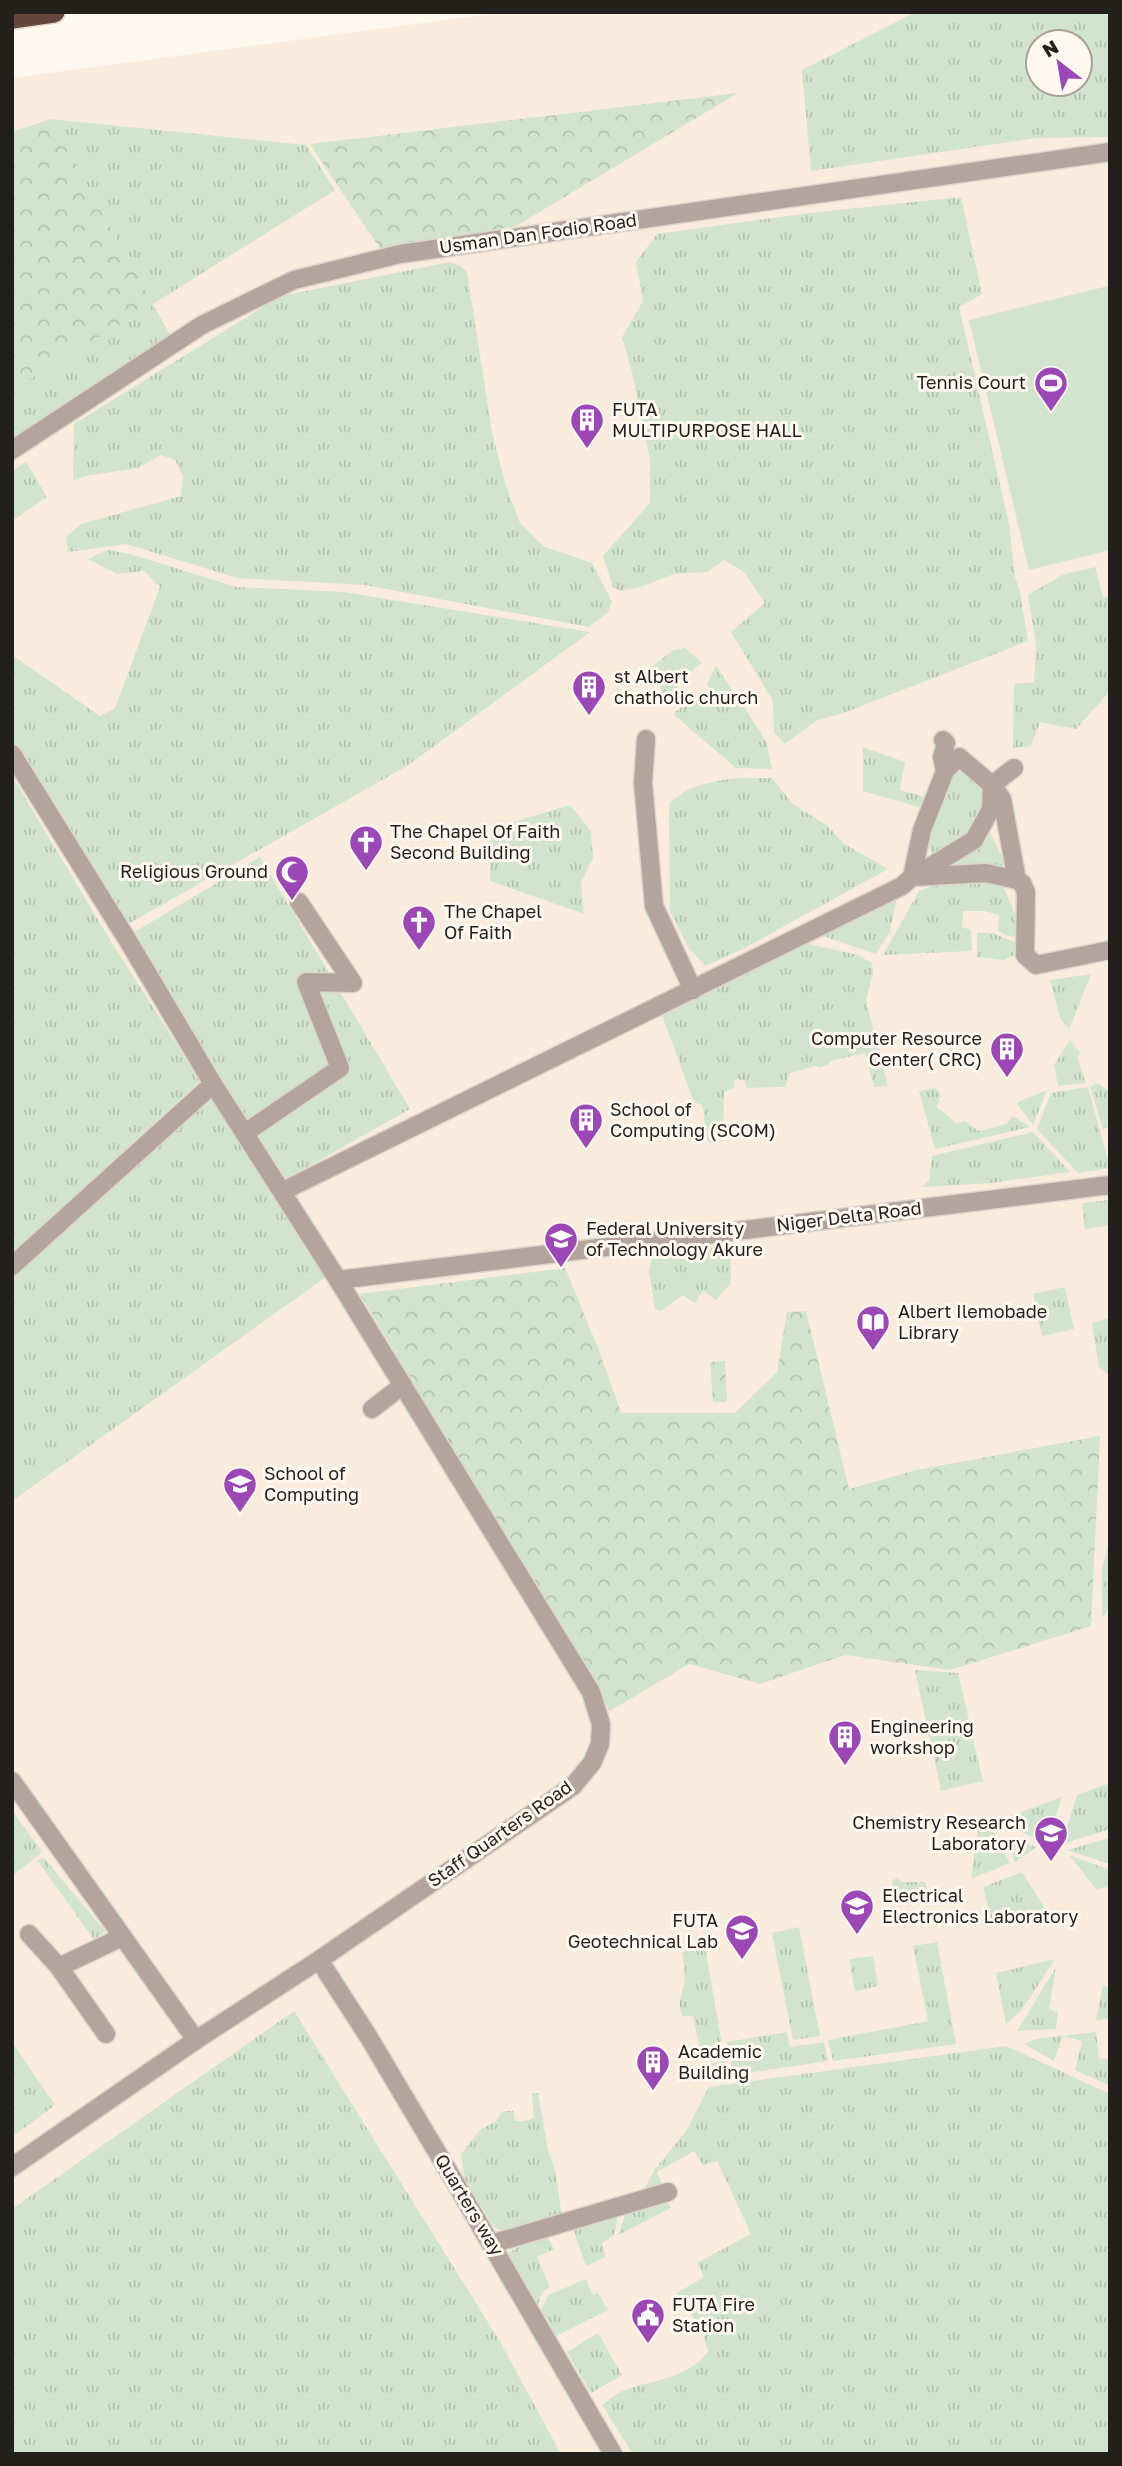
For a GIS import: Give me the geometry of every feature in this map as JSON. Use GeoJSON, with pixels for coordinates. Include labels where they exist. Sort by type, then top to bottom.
{"type":"FeatureCollection","features":[{"type":"Feature","properties":{"kind":"highway"},"geometry":{"type":"LineString","coordinates":[[12,18],[54,12]]}},
{"type":"Feature","properties":{"kind":"street","name":"Usman Dan Fodio Road"},"geometry":{"type":"LineString","coordinates":[[12,450],[202,325],[294,280],[400,254],[1110,152]]}},
{"type":"Feature","properties":{"kind":"street"},"geometry":{"type":"LineString","coordinates":[[646,739],[643,783],[654,906],[693,989]]}},
{"type":"Feature","properties":{"kind":"street"},"geometry":{"type":"LineString","coordinates":[[943,740],[946,743],[942,757],[945,771]]}},
{"type":"Feature","properties":{"kind":"street","name":"Staff Quarters Road"},"geometry":{"type":"LineString","coordinates":[[12,754],[213,1084],[283,1191],[591,1692],[601,1724],[600,1744],[592,1763],[572,1786],[12,2167]]}},
{"type":"Feature","properties":{"kind":"street"},"geometry":{"type":"LineString","coordinates":[[912,877],[922,830],[945,771],[960,757],[992,785],[1002,799],[1017,880]]}},
{"type":"Feature","properties":{"kind":"street"},"geometry":{"type":"LineString","coordinates":[[283,1191],[902,886],[912,877],[974,840],[991,809],[992,785],[1014,768]]}},
{"type":"Feature","properties":{"kind":"street"},"geometry":{"type":"LineString","coordinates":[[912,877],[986,873],[1022,883],[1026,892],[1025,954],[1036,965],[1110,950]]}},
{"type":"Feature","properties":{"kind":"street"},"geometry":{"type":"LineString","coordinates":[[245,1133],[340,1068],[306,982],[353,983],[299,902]]}},
{"type":"Feature","properties":{"kind":"street"},"geometry":{"type":"LineString","coordinates":[[12,1266],[213,1084]]}},
{"type":"Feature","properties":{"kind":"street","name":"Niger Delta Road"},"geometry":{"type":"LineString","coordinates":[[338,1280],[1110,1185]]}},
{"type":"Feature","properties":{"kind":"street"},"geometry":{"type":"LineString","coordinates":[[372,1409],[403,1385]]}},
{"type":"Feature","properties":{"kind":"street"},"geometry":{"type":"LineString","coordinates":[[12,1781],[196,2040]]}},
{"type":"Feature","properties":{"kind":"street"},"geometry":{"type":"LineString","coordinates":[[29,1934],[59,1967],[106,2034]]}},
{"type":"Feature","properties":{"kind":"street"},"geometry":{"type":"LineString","coordinates":[[59,1967],[122,1937]]}},
{"type":"Feature","properties":{"kind":"street","name":"Quarters way"},"geometry":{"type":"LineString","coordinates":[[319,1960],[368,2036],[613,2454]]}},
{"type":"Feature","properties":{"kind":"street"},"geometry":{"type":"LineString","coordinates":[[491,2244],[668,2192]]}},
{"type":"Feature","properties":{"kind":"shaded area","name":"Federal University of Technology Akure"},"geometry":{"type":"Polygon","coordinates":[[[505,12],[1110,12],[1110,2454],[12,2454],[12,78],[505,12]]]}},
{"type":"Feature","properties":{"kind":"green space"},"geometry":{"type":"Polygon","coordinates":[[[916,12],[1110,12],[1110,137],[1036,138],[811,171],[802,70],[916,12]]]}},
{"type":"Feature","properties":{"kind":"green space"},"geometry":{"type":"Polygon","coordinates":[[[738,93],[516,226],[381,250],[310,144],[738,93]]]}},
{"type":"Feature","properties":{"kind":"green space"},"geometry":{"type":"Polygon","coordinates":[[[51,119],[306,145],[335,190],[153,304],[173,340],[17,441],[12,432],[12,389],[153,305],[51,119]]]}},
{"type":"Feature","properties":{"kind":"green space"},"geometry":{"type":"Polygon","coordinates":[[[51,119],[153,305],[12,389],[12,132],[51,119]]]}},
{"type":"Feature","properties":{"kind":"green space"},"geometry":{"type":"Polygon","coordinates":[[[961,197],[982,294],[959,307],[1009,524],[1015,577],[1028,641],[841,714],[818,720],[784,744],[774,732],[773,701],[731,632],[765,603],[744,572],[724,560],[708,572],[674,574],[638,588],[620,591],[613,587],[603,556],[650,503],[650,460],[622,337],[643,301],[636,262],[657,234],[810,213],[961,197]]]}},
{"type":"Feature","properties":{"kind":"green space"},"geometry":{"type":"Polygon","coordinates":[[[450,262],[467,272],[492,432],[505,483],[520,523],[543,546],[592,563],[612,602],[608,612],[589,627],[365,585],[237,578],[126,544],[68,552],[66,537],[81,524],[181,496],[183,476],[175,460],[161,455],[138,468],[85,476],[73,481],[74,424],[281,296],[450,262]]]}},
{"type":"Feature","properties":{"kind":"green space","name":"Tennis Court"},"geometry":{"type":"Polygon","coordinates":[[[1108,286],[1110,550],[1029,570],[969,320],[1108,286]]]}},
{"type":"Feature","properties":{"kind":"green space"},"geometry":{"type":"Polygon","coordinates":[[[26,462],[47,497],[12,521],[12,471],[26,462]]]}},
{"type":"Feature","properties":{"kind":"green space"},"geometry":{"type":"Polygon","coordinates":[[[108,550],[134,555],[236,587],[344,592],[590,632],[407,766],[128,924],[12,739],[12,655],[100,716],[115,708],[160,587],[144,571],[117,574],[88,559],[108,550]]]}},
{"type":"Feature","properties":{"kind":"green space"},"geometry":{"type":"Polygon","coordinates":[[[1095,567],[1103,598],[1110,596],[1110,691],[1076,729],[1040,722],[1031,746],[1013,748],[1014,684],[1034,682],[1036,645],[1028,595],[1062,575],[1095,567]]]}},
{"type":"Feature","properties":{"kind":"green space"},"geometry":{"type":"Polygon","coordinates":[[[685,648],[702,663],[683,678],[665,702],[653,666],[672,651],[685,648]]]}},
{"type":"Feature","properties":{"kind":"green space"},"geometry":{"type":"Polygon","coordinates":[[[716,666],[760,731],[767,744],[772,769],[736,768],[673,714],[693,698],[712,695],[707,683],[716,666]]]}},
{"type":"Feature","properties":{"kind":"green space"},"geometry":{"type":"Polygon","coordinates":[[[863,747],[905,762],[900,790],[925,797],[923,808],[863,791],[863,747]]]}},
{"type":"Feature","properties":{"kind":"green space"},"geometry":{"type":"Polygon","coordinates":[[[960,762],[989,787],[987,808],[971,837],[931,854],[929,841],[932,817],[960,762]]]}},
{"type":"Feature","properties":{"kind":"green space"},"geometry":{"type":"Polygon","coordinates":[[[12,776],[110,940],[200,1081],[12,1253],[12,776]]]}},
{"type":"Feature","properties":{"kind":"green space"},"geometry":{"type":"Polygon","coordinates":[[[735,778],[772,778],[793,804],[828,826],[843,843],[888,869],[743,949],[705,966],[688,947],[670,911],[669,805],[675,798],[691,789],[735,778]]]}},
{"type":"Feature","properties":{"kind":"green space"},"geometry":{"type":"Polygon","coordinates":[[[570,805],[591,831],[593,858],[581,883],[584,914],[490,881],[491,829],[570,805]]]}},
{"type":"Feature","properties":{"kind":"green space"},"geometry":{"type":"Polygon","coordinates":[[[990,832],[1008,869],[953,864],[990,832]]]}},
{"type":"Feature","properties":{"kind":"green space"},"geometry":{"type":"Polygon","coordinates":[[[260,857],[410,1109],[283,1181],[131,934],[260,857]]]}},
{"type":"Feature","properties":{"kind":"green space"},"geometry":{"type":"Polygon","coordinates":[[[949,880],[1002,884],[1015,914],[1018,937],[998,931],[999,915],[984,911],[963,911],[962,927],[971,930],[972,951],[883,955],[919,891],[949,880]]]}},
{"type":"Feature","properties":{"kind":"green space"},"geometry":{"type":"Polygon","coordinates":[[[899,887],[890,931],[876,954],[814,933],[899,887]]]}},
{"type":"Feature","properties":{"kind":"green space"},"geometry":{"type":"Polygon","coordinates":[[[977,933],[993,933],[1018,944],[1015,955],[1004,960],[977,957],[977,933]]]}},
{"type":"Feature","properties":{"kind":"green space"},"geometry":{"type":"Polygon","coordinates":[[[800,942],[858,955],[872,963],[873,973],[866,1001],[888,1086],[874,1087],[865,1053],[830,1061],[820,1068],[816,1066],[790,1073],[785,1087],[747,1088],[744,1080],[735,1079],[734,1088],[724,1092],[723,1141],[710,1143],[702,1105],[694,1102],[661,1013],[800,942]]]}},
{"type":"Feature","properties":{"kind":"green space"},"geometry":{"type":"Polygon","coordinates":[[[1091,974],[1069,1029],[1060,1018],[1050,980],[1091,974]]]}},
{"type":"Feature","properties":{"kind":"green space"},"geometry":{"type":"Polygon","coordinates":[[[1070,1040],[1080,1053],[1077,1058],[1086,1083],[1058,1086],[1054,1065],[1070,1040]]]}},
{"type":"Feature","properties":{"kind":"green space"},"geometry":{"type":"Polygon","coordinates":[[[1098,1083],[1110,1092],[1110,1126],[1103,1129],[1090,1087],[1098,1083]]]}},
{"type":"Feature","properties":{"kind":"green space"},"geometry":{"type":"Polygon","coordinates":[[[210,1086],[333,1272],[12,1501],[12,1268],[210,1086]]]}},
{"type":"Feature","properties":{"kind":"green space"},"geometry":{"type":"Polygon","coordinates":[[[1088,1087],[1110,1168],[1078,1173],[1037,1129],[1051,1093],[1088,1087]]]}},
{"type":"Feature","properties":{"kind":"green space"},"geometry":{"type":"Polygon","coordinates":[[[936,1088],[941,1096],[937,1107],[956,1123],[965,1121],[979,1131],[1006,1124],[1013,1116],[1030,1127],[935,1149],[919,1091],[936,1088]]]}},
{"type":"Feature","properties":{"kind":"green space"},"geometry":{"type":"Polygon","coordinates":[[[1047,1090],[1033,1125],[1017,1104],[1047,1090]]]}},
{"type":"Feature","properties":{"kind":"green space"},"geometry":{"type":"Polygon","coordinates":[[[1033,1132],[1070,1172],[992,1183],[922,1187],[929,1180],[932,1156],[1033,1132]]]}},
{"type":"Feature","properties":{"kind":"green space"},"geometry":{"type":"Polygon","coordinates":[[[1110,1200],[1110,1225],[1085,1229],[1082,1203],[1110,1200]]]}},
{"type":"Feature","properties":{"kind":"green space"},"geometry":{"type":"Polygon","coordinates":[[[730,1246],[731,1283],[716,1300],[703,1291],[695,1303],[683,1295],[661,1311],[655,1309],[649,1271],[653,1252],[730,1246]]]}},
{"type":"Feature","properties":{"kind":"green space"},"geometry":{"type":"Polygon","coordinates":[[[565,1268],[599,1350],[621,1413],[735,1413],[777,1372],[787,1312],[806,1311],[849,1489],[916,1470],[1100,1436],[1091,1626],[950,1670],[845,1655],[760,1684],[689,1664],[610,1711],[360,1294],[565,1268]]]}},
{"type":"Feature","properties":{"kind":"green space"},"geometry":{"type":"Polygon","coordinates":[[[1065,1287],[1074,1329],[1042,1336],[1033,1294],[1065,1287]]]}},
{"type":"Feature","properties":{"kind":"green space"},"geometry":{"type":"Polygon","coordinates":[[[1110,1318],[1110,1375],[1099,1368],[1092,1323],[1110,1318]]]}},
{"type":"Feature","properties":{"kind":"green space"},"geometry":{"type":"Polygon","coordinates":[[[725,1361],[727,1402],[713,1402],[710,1362],[725,1361]]]}},
{"type":"Feature","properties":{"kind":"green space"},"geometry":{"type":"Polygon","coordinates":[[[1110,1538],[1110,1608],[1102,1618],[1102,1569],[1110,1538]]]}},
{"type":"Feature","properties":{"kind":"green space"},"geometry":{"type":"Polygon","coordinates":[[[915,1670],[958,1673],[983,1781],[941,1791],[915,1670]]]}},
{"type":"Feature","properties":{"kind":"green space"},"geometry":{"type":"Polygon","coordinates":[[[1110,1783],[1110,1829],[1062,1844],[1077,1795],[1110,1783]]]}},
{"type":"Feature","properties":{"kind":"green space"},"geometry":{"type":"Polygon","coordinates":[[[1062,1797],[1047,1843],[996,1821],[1062,1797]]]}},
{"type":"Feature","properties":{"kind":"green space"},"geometry":{"type":"Polygon","coordinates":[[[12,1810],[42,1852],[12,1876],[12,1810]]]}},
{"type":"Feature","properties":{"kind":"green space"},"geometry":{"type":"Polygon","coordinates":[[[978,1828],[992,1829],[1010,1863],[971,1879],[978,1828]]]}},
{"type":"Feature","properties":{"kind":"green space"},"geometry":{"type":"Polygon","coordinates":[[[1110,1838],[1110,1864],[1067,1850],[1110,1838]]]}},
{"type":"Feature","properties":{"kind":"green space"},"geometry":{"type":"Polygon","coordinates":[[[1007,1839],[1037,1847],[1015,1862],[1007,1839]]]}},
{"type":"Feature","properties":{"kind":"green space"},"geometry":{"type":"Polygon","coordinates":[[[1069,1855],[1110,1870],[1110,1886],[1097,1890],[1069,1855]]]}},
{"type":"Feature","properties":{"kind":"green space"},"geometry":{"type":"Polygon","coordinates":[[[44,1858],[105,1931],[94,1940],[37,1860],[44,1858]]]}},
{"type":"Feature","properties":{"kind":"green space"},"geometry":{"type":"Polygon","coordinates":[[[1022,1872],[1046,1910],[991,1919],[983,1887],[1022,1872]]]}},
{"type":"Feature","properties":{"kind":"green space"},"geometry":{"type":"Polygon","coordinates":[[[898,1878],[901,1882],[925,1882],[927,1888],[918,1895],[898,1899],[894,1894],[892,1880],[898,1878]]]}},
{"type":"Feature","properties":{"kind":"green space"},"geometry":{"type":"Polygon","coordinates":[[[799,1927],[820,2036],[793,2040],[772,1933],[799,1927]]]}},
{"type":"Feature","properties":{"kind":"green space"},"geometry":{"type":"Polygon","coordinates":[[[937,1942],[956,2044],[833,2061],[828,2040],[928,2021],[913,1946],[937,1942]]]}},
{"type":"Feature","properties":{"kind":"green space"},"geometry":{"type":"Polygon","coordinates":[[[705,1947],[724,2056],[702,2060],[693,2016],[682,2016],[680,2005],[684,1979],[682,1952],[705,1947]]]}},
{"type":"Feature","properties":{"kind":"green space"},"geometry":{"type":"Polygon","coordinates":[[[873,1956],[878,1986],[855,1991],[849,1959],[873,1956]]]}},
{"type":"Feature","properties":{"kind":"green space"},"geometry":{"type":"Polygon","coordinates":[[[1055,1959],[1021,2011],[1006,2024],[996,1973],[1055,1959]]]}},
{"type":"Feature","properties":{"kind":"green space"},"geometry":{"type":"Polygon","coordinates":[[[1056,1967],[1049,2009],[1058,2012],[1056,2029],[1017,2031],[1056,1967]]]}},
{"type":"Feature","properties":{"kind":"green space"},"geometry":{"type":"Polygon","coordinates":[[[1103,1985],[1110,1990],[1110,2019],[1096,2020],[1103,1985]]]}},
{"type":"Feature","properties":{"kind":"green space"},"geometry":{"type":"Polygon","coordinates":[[[294,2011],[499,2340],[561,2454],[12,2454],[12,2209],[294,2011]]]}},
{"type":"Feature","properties":{"kind":"green space"},"geometry":{"type":"Polygon","coordinates":[[[787,2032],[790,2047],[824,2042],[828,2061],[733,2075],[727,2042],[787,2032]]]}},
{"type":"Feature","properties":{"kind":"green space"},"geometry":{"type":"Polygon","coordinates":[[[1096,2032],[1099,2058],[1110,2060],[1110,2086],[1075,2070],[1082,2041],[1063,2036],[1054,2061],[1024,2044],[1036,2039],[1096,2032]]]}},
{"type":"Feature","properties":{"kind":"green space"},"geometry":{"type":"Polygon","coordinates":[[[12,2042],[55,2105],[12,2137],[12,2042]]]}},
{"type":"Feature","properties":{"kind":"green space"},"geometry":{"type":"Polygon","coordinates":[[[1006,2046],[1110,2094],[1110,2454],[633,2454],[602,2405],[622,2391],[691,2368],[708,2352],[702,2330],[677,2293],[704,2277],[697,2263],[751,2234],[717,2161],[703,2165],[694,2151],[657,2172],[663,2187],[642,2193],[655,2169],[686,2131],[709,2087],[1006,2046]]]}},
{"type":"Feature","properties":{"kind":"green space"},"geometry":{"type":"Polygon","coordinates":[[[724,2061],[728,2074],[706,2079],[693,2067],[724,2061]]]}},
{"type":"Feature","properties":{"kind":"green space"},"geometry":{"type":"Polygon","coordinates":[[[538,2093],[548,2151],[555,2168],[562,2217],[507,2234],[494,2227],[465,2181],[461,2154],[481,2129],[495,2122],[503,2111],[513,2111],[515,2121],[534,2117],[532,2094],[538,2093]]]}},
{"type":"Feature","properties":{"kind":"green space"},"geometry":{"type":"Polygon","coordinates":[[[665,2198],[671,2208],[618,2235],[626,2212],[665,2198]]]}},
{"type":"Feature","properties":{"kind":"green space"},"geometry":{"type":"Polygon","coordinates":[[[619,2212],[614,2235],[602,2243],[606,2257],[586,2266],[573,2229],[619,2212]]]}},
{"type":"Feature","properties":{"kind":"green space"},"geometry":{"type":"Polygon","coordinates":[[[545,2233],[554,2249],[537,2257],[550,2287],[542,2292],[538,2305],[508,2253],[545,2233]]]}},
{"type":"Feature","properties":{"kind":"green space"},"geometry":{"type":"Polygon","coordinates":[[[586,2279],[593,2295],[598,2293],[608,2310],[556,2336],[541,2310],[548,2295],[586,2279]]]}},
{"type":"Feature","properties":{"kind":"green space"},"geometry":{"type":"Polygon","coordinates":[[[598,2333],[622,2375],[591,2393],[567,2352],[598,2333]]]}},
{"type":"Feature","properties":{"kind":"place","name":"Tennis Court"},"geometry":{"type":"Point","coordinates":[1051,413]}},
{"type":"Feature","properties":{"kind":"place","name":"FUTA MULTIPURPOSE HALL"},"geometry":{"type":"Point","coordinates":[587,450]}},
{"type":"Feature","properties":{"kind":"place","name":"st Albert chatholic church"},"geometry":{"type":"Point","coordinates":[589,717]}},
{"type":"Feature","properties":{"kind":"place","name":"The Chapel Of Faith Second Building"},"geometry":{"type":"Point","coordinates":[366,872]}},
{"type":"Feature","properties":{"kind":"place","name":"Religious Ground"},"geometry":{"type":"Point","coordinates":[292,902]}},
{"type":"Feature","properties":{"kind":"place","name":"The Chapel Of Faith"},"geometry":{"type":"Point","coordinates":[419,952]}},
{"type":"Feature","properties":{"kind":"place","name":"Computer Resource Center( CRC)"},"geometry":{"type":"Point","coordinates":[1007,1079]}},
{"type":"Feature","properties":{"kind":"place","name":"School of Computing (SCOM)"},"geometry":{"type":"Point","coordinates":[586,1150]}},
{"type":"Feature","properties":{"kind":"place","name":"Federal University of Technology Akure"},"geometry":{"type":"Point","coordinates":[561,1269]}},
{"type":"Feature","properties":{"kind":"place","name":"Albert Ilemobade Library"},"geometry":{"type":"Point","coordinates":[873,1352]}},
{"type":"Feature","properties":{"kind":"place","name":"School of Computing"},"geometry":{"type":"Point","coordinates":[240,1514]}},
{"type":"Feature","properties":{"kind":"place","name":"Engineering workshop"},"geometry":{"type":"Point","coordinates":[845,1767]}},
{"type":"Feature","properties":{"kind":"place","name":"Chemistry Research Laboratory"},"geometry":{"type":"Point","coordinates":[1051,1863]}},
{"type":"Feature","properties":{"kind":"place","name":"Electrical Electronics Laboratory"},"geometry":{"type":"Point","coordinates":[857,1936]}},
{"type":"Feature","properties":{"kind":"place","name":"FUTA Geotechnical Lab"},"geometry":{"type":"Point","coordinates":[742,1961]}},
{"type":"Feature","properties":{"kind":"place","name":"Academic Building"},"geometry":{"type":"Point","coordinates":[653,2092]}},
{"type":"Feature","properties":{"kind":"place","name":"FUTA Fire Station"},"geometry":{"type":"Point","coordinates":[648,2345]}}]}
